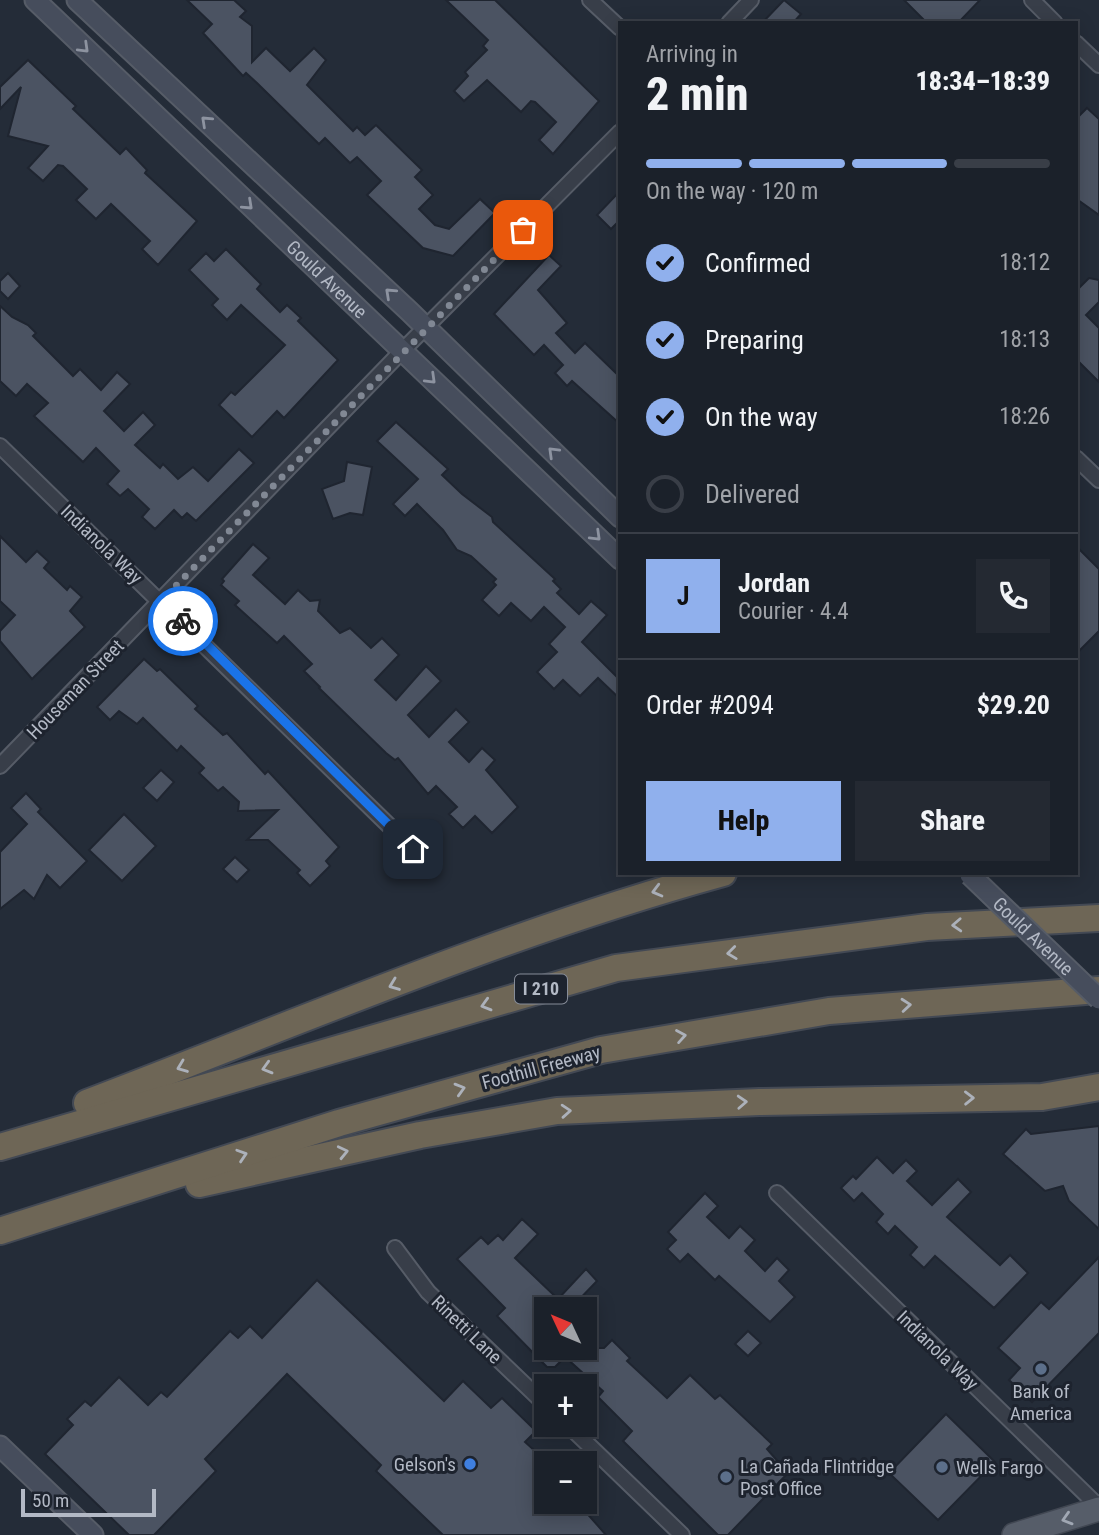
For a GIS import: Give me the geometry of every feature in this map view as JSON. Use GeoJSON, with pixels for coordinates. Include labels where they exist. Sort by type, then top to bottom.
{"type":"FeatureCollection","features":[{"type":"Feature","properties":{"kind":"highway"},"geometry":{"type":"LineString","coordinates":[[0,1136],[480,951],[626,900],[716,875]]}},
{"type":"Feature","properties":{"kind":"highway","name":"I 210"},"geometry":{"type":"LineString","coordinates":[[0,1147],[616,968],[926,927],[1099,918]]}},
{"type":"Feature","properties":{"kind":"highway","name":"Foothill Freeway"},"geometry":{"type":"LineString","coordinates":[[0,1231],[338,1123],[601,1050],[829,1011],[1099,990]]}},
{"type":"Feature","properties":{"kind":"highway"},"geometry":{"type":"LineString","coordinates":[[37,1221],[419,1135],[557,1111],[759,1102],[1042,1097],[1099,1087]]}},
{"type":"Feature","properties":{"kind":"main road"},"geometry":{"type":"LineString","coordinates":[[1014,1535],[1099,1508]]}},
{"type":"Feature","properties":{"kind":"street","name":"Gould Avenue"},"geometry":{"type":"LineString","coordinates":[[35,0],[618,557]]}},
{"type":"Feature","properties":{"kind":"street","name":"Gould Avenue"},"geometry":{"type":"LineString","coordinates":[[77,0],[426,327],[618,515]]}},
{"type":"Feature","properties":{"kind":"street"},"geometry":{"type":"LineString","coordinates":[[590,0],[618,26]]}},
{"type":"Feature","properties":{"kind":"street"},"geometry":{"type":"LineString","coordinates":[[731,21],[751,0]]}},
{"type":"Feature","properties":{"kind":"street"},"geometry":{"type":"LineString","coordinates":[[1032,0],[1053,21]]}},
{"type":"Feature","properties":{"kind":"street"},"geometry":{"type":"LineString","coordinates":[[1078,45],[1099,65]]}},
{"type":"Feature","properties":{"kind":"street","name":"Houseman Street"},"geometry":{"type":"LineString","coordinates":[[0,766],[402,351],[618,134]]}},
{"type":"Feature","properties":{"kind":"street","name":"Indianola Way"},"geometry":{"type":"LineString","coordinates":[[0,446],[162,600],[413,849]]}},
{"type":"Feature","properties":{"kind":"street"},"geometry":{"type":"LineString","coordinates":[[1078,460],[1099,480]]}},
{"type":"Feature","properties":{"kind":"street","name":"Gould Avenue"},"geometry":{"type":"LineString","coordinates":[[970,875],[1099,999]]}},
{"type":"Feature","properties":{"kind":"street","name":"Indianola Way"},"geometry":{"type":"LineString","coordinates":[[777,1193],[1099,1508]]}},
{"type":"Feature","properties":{"kind":"street","name":"Rinetti Lane"},"geometry":{"type":"LineString","coordinates":[[395,1248],[428,1292],[534,1394]]}},
{"type":"Feature","properties":{"kind":"street"},"geometry":{"type":"LineString","coordinates":[[580,1437],[682,1535]]}},
{"type":"Feature","properties":{"kind":"street"},"geometry":{"type":"LineString","coordinates":[[0,1446],[93,1535]]}},
{"type":"Feature","properties":{"kind":"building"},"geometry":{"type":"Polygon","coordinates":[[[187,0],[234,0],[246,11],[240,17],[252,26],[252,62],[266,48],[290,71],[314,48],[326,60],[307,85],[353,131],[357,127],[365,135],[376,125],[422,170],[415,177],[433,195],[419,209],[435,225],[449,229],[480,199],[495,213],[453,256],[423,248],[367,195],[381,181],[357,157],[350,163],[325,138],[319,144],[246,73],[243,76],[203,33],[212,24],[187,0]]]}},
{"type":"Feature","properties":{"kind":"building"},"geometry":{"type":"Polygon","coordinates":[[[446,0],[495,0],[599,101],[553,154],[539,140],[556,122],[535,102],[531,101],[521,112],[487,80],[464,101],[454,91],[468,76],[465,72],[487,50],[483,46],[488,40],[446,0]]]}},
{"type":"Feature","properties":{"kind":"building"},"geometry":{"type":"Polygon","coordinates":[[[784,0],[801,14],[795,21],[764,21],[784,0]]]}},
{"type":"Feature","properties":{"kind":"building"},"geometry":{"type":"Polygon","coordinates":[[[904,0],[980,0],[960,21],[925,21],[904,0]]]}},
{"type":"Feature","properties":{"kind":"building"},"geometry":{"type":"Polygon","coordinates":[[[28,60],[76,106],[73,109],[120,154],[126,148],[147,170],[145,173],[197,221],[158,265],[142,249],[150,241],[111,204],[96,219],[76,200],[87,189],[63,166],[58,165],[43,181],[28,168],[48,146],[8,136],[21,87],[0,109],[0,87],[28,60]]]}},
{"type":"Feature","properties":{"kind":"building"},"geometry":{"type":"Polygon","coordinates":[[[1087,108],[1099,119],[1099,215],[1078,200],[1078,117],[1087,108]]]}},
{"type":"Feature","properties":{"kind":"building"},"geometry":{"type":"Polygon","coordinates":[[[618,193],[618,222],[611,229],[597,215],[618,193]]]}},
{"type":"Feature","properties":{"kind":"building"},"geometry":{"type":"Polygon","coordinates":[[[226,249],[261,284],[257,289],[280,312],[287,305],[301,318],[298,321],[338,360],[284,418],[277,411],[252,437],[219,405],[231,392],[235,395],[285,345],[241,305],[227,320],[212,305],[218,299],[189,270],[206,253],[214,261],[226,249]]]}},
{"type":"Feature","properties":{"kind":"building"},"geometry":{"type":"Polygon","coordinates":[[[549,255],[561,266],[538,290],[567,323],[556,333],[575,353],[585,343],[618,375],[618,422],[572,381],[567,386],[555,373],[563,365],[544,345],[534,355],[494,314],[549,255]]]}},
{"type":"Feature","properties":{"kind":"building"},"geometry":{"type":"Polygon","coordinates":[[[8,273],[20,286],[8,299],[0,291],[0,281],[8,273]]]}},
{"type":"Feature","properties":{"kind":"building"},"geometry":{"type":"Polygon","coordinates":[[[1089,278],[1099,280],[1099,302],[1086,315],[1099,328],[1099,382],[1078,361],[1078,289],[1089,278]]]}},
{"type":"Feature","properties":{"kind":"building"},"geometry":{"type":"Polygon","coordinates":[[[0,306],[12,317],[28,325],[36,333],[33,336],[73,376],[80,369],[101,390],[117,372],[130,384],[104,411],[124,431],[143,412],[155,425],[135,445],[160,468],[163,464],[178,479],[193,467],[208,481],[239,449],[254,463],[196,521],[187,513],[182,518],[174,510],[155,529],[142,517],[149,509],[128,489],[120,496],[107,484],[119,471],[96,448],[83,462],[34,416],[48,403],[27,384],[16,396],[0,381],[0,306]]]}},
{"type":"Feature","properties":{"kind":"building"},"geometry":{"type":"Polygon","coordinates":[[[396,422],[448,469],[442,475],[492,517],[493,522],[555,579],[553,581],[561,589],[557,593],[579,614],[591,601],[607,615],[582,642],[618,678],[618,697],[598,678],[580,696],[563,680],[554,689],[537,672],[557,652],[549,644],[565,627],[544,607],[531,621],[511,603],[499,616],[482,600],[496,585],[493,582],[496,579],[471,556],[457,550],[443,530],[417,504],[405,516],[393,504],[418,479],[377,441],[396,422]]]}},
{"type":"Feature","properties":{"kind":"building"},"geometry":{"type":"Polygon","coordinates":[[[347,462],[372,467],[363,515],[350,513],[333,519],[322,489],[344,481],[347,462]]]}},
{"type":"Feature","properties":{"kind":"building"},"geometry":{"type":"Polygon","coordinates":[[[0,536],[26,562],[37,551],[49,562],[44,568],[67,590],[70,586],[82,597],[70,611],[85,627],[32,679],[0,641],[0,631],[15,615],[0,601],[0,536]]]}},
{"type":"Feature","properties":{"kind":"building"},"geometry":{"type":"Polygon","coordinates":[[[253,544],[269,558],[253,575],[285,604],[298,590],[310,601],[320,600],[318,611],[340,633],[350,628],[371,648],[382,638],[399,655],[375,680],[396,700],[426,666],[441,681],[408,715],[429,737],[456,709],[469,722],[449,742],[469,762],[482,748],[495,760],[486,770],[518,807],[492,833],[475,816],[463,828],[449,814],[457,807],[436,786],[428,794],[398,758],[395,760],[386,753],[319,688],[304,671],[312,664],[284,636],[277,643],[235,605],[239,601],[221,585],[224,581],[222,579],[253,544]]]}},
{"type":"Feature","properties":{"kind":"building"},"geometry":{"type":"Polygon","coordinates":[[[1078,548],[1099,569],[1099,631],[1078,652],[1078,548]]]}},
{"type":"Feature","properties":{"kind":"building"},"geometry":{"type":"Polygon","coordinates":[[[144,659],[157,671],[160,669],[198,706],[195,709],[223,735],[227,733],[265,774],[268,771],[339,847],[326,861],[330,866],[310,886],[297,873],[300,870],[268,840],[247,840],[278,810],[238,811],[239,802],[223,787],[218,791],[199,773],[204,768],[181,746],[177,751],[143,718],[137,724],[119,711],[110,720],[97,707],[144,659]]]}},
{"type":"Feature","properties":{"kind":"building"},"geometry":{"type":"Polygon","coordinates":[[[161,770],[174,782],[157,801],[143,788],[161,770]]]}},
{"type":"Feature","properties":{"kind":"building"},"geometry":{"type":"Polygon","coordinates":[[[26,793],[41,809],[38,812],[87,861],[60,888],[47,875],[34,899],[24,890],[0,909],[0,852],[27,824],[11,808],[26,793]]]}},
{"type":"Feature","properties":{"kind":"building"},"geometry":{"type":"Polygon","coordinates":[[[124,814],[156,846],[122,881],[89,850],[124,814]]]}},
{"type":"Feature","properties":{"kind":"building"},"geometry":{"type":"Polygon","coordinates":[[[235,857],[249,870],[237,882],[223,869],[235,857]]]}},
{"type":"Feature","properties":{"kind":"building"},"geometry":{"type":"Polygon","coordinates":[[[1099,1126],[1099,1229],[1069,1201],[1063,1186],[1045,1191],[1003,1154],[1026,1129],[1031,1134],[1099,1126]]]}},
{"type":"Feature","properties":{"kind":"building"},"geometry":{"type":"Polygon","coordinates":[[[877,1157],[893,1173],[906,1160],[917,1171],[907,1181],[932,1205],[958,1179],[971,1192],[947,1217],[1000,1265],[1010,1255],[1028,1273],[994,1308],[935,1256],[924,1268],[910,1255],[917,1247],[895,1226],[888,1234],[876,1222],[883,1214],[862,1193],[854,1201],[841,1188],[853,1176],[856,1179],[877,1157]]]}},
{"type":"Feature","properties":{"kind":"building"},"geometry":{"type":"Polygon","coordinates":[[[705,1193],[718,1206],[707,1217],[729,1238],[740,1226],[755,1240],[745,1251],[765,1271],[777,1258],[789,1270],[779,1281],[795,1297],[770,1322],[719,1276],[715,1280],[688,1254],[680,1262],[667,1249],[676,1240],[668,1232],[705,1193]]]}},
{"type":"Feature","properties":{"kind":"building"},"geometry":{"type":"Polygon","coordinates":[[[522,1219],[538,1234],[515,1258],[556,1297],[534,1297],[534,1354],[497,1316],[505,1308],[457,1259],[481,1237],[488,1244],[498,1235],[503,1240],[522,1219]]]}},
{"type":"Feature","properties":{"kind":"building"},"geometry":{"type":"Polygon","coordinates":[[[1099,1257],[1099,1333],[1032,1402],[1009,1380],[1020,1368],[998,1348],[1041,1302],[1049,1309],[1099,1257]]]}},
{"type":"Feature","properties":{"kind":"building"},"geometry":{"type":"Polygon","coordinates":[[[586,1269],[597,1281],[582,1297],[560,1297],[586,1269]]]}},
{"type":"Feature","properties":{"kind":"building"},"geometry":{"type":"Polygon","coordinates":[[[317,1280],[444,1401],[463,1381],[491,1408],[502,1398],[534,1429],[534,1433],[525,1442],[535,1451],[534,1514],[588,1514],[606,1535],[443,1535],[376,1471],[381,1465],[287,1374],[205,1459],[216,1471],[154,1535],[129,1535],[45,1454],[73,1425],[67,1419],[85,1401],[91,1406],[119,1377],[148,1405],[161,1392],[167,1397],[230,1331],[238,1338],[250,1326],[262,1338],[317,1280]]]}},
{"type":"Feature","properties":{"kind":"building"},"geometry":{"type":"Polygon","coordinates":[[[748,1331],[761,1343],[748,1356],[735,1344],[748,1331]]]}},
{"type":"Feature","properties":{"kind":"building"},"geometry":{"type":"Polygon","coordinates":[[[612,1340],[630,1358],[627,1361],[667,1398],[690,1375],[715,1399],[720,1395],[772,1444],[767,1449],[788,1473],[728,1535],[718,1535],[623,1441],[632,1431],[598,1397],[603,1391],[597,1386],[597,1374],[584,1374],[568,1360],[597,1360],[597,1348],[604,1348],[612,1340]]]}},
{"type":"Feature","properties":{"kind":"building"},"geometry":{"type":"Polygon","coordinates":[[[540,1360],[562,1360],[555,1367],[547,1367],[540,1360]]]}},
{"type":"Feature","properties":{"kind":"building","name":"Wells Fargo"},"geometry":{"type":"Polygon","coordinates":[[[946,1414],[995,1462],[938,1520],[889,1473],[946,1414]]]}},
{"type":"Feature","properties":{"kind":"way so far"},"geometry":{"type":"LineString","coordinates":[[183,621],[162,600],[402,351],[523,230]]}},
{"type":"Feature","properties":{"kind":"place","name":"Bank of America"},"geometry":{"type":"Point","coordinates":[1041,1369]}},
{"type":"Feature","properties":{"kind":"place","name":"Gelson's"},"geometry":{"type":"Point","coordinates":[470,1464]}},
{"type":"Feature","properties":{"kind":"place","name":"Wells Fargo"},"geometry":{"type":"Point","coordinates":[942,1467]}},
{"type":"Feature","properties":{"kind":"place","name":"La Cañada Flintridge Post Office"},"geometry":{"type":"Point","coordinates":[726,1477]}},
{"type":"Feature","properties":{"kind":"route"},"geometry":{"type":"LineString","coordinates":[[183,621],[413,849]]}}]}
